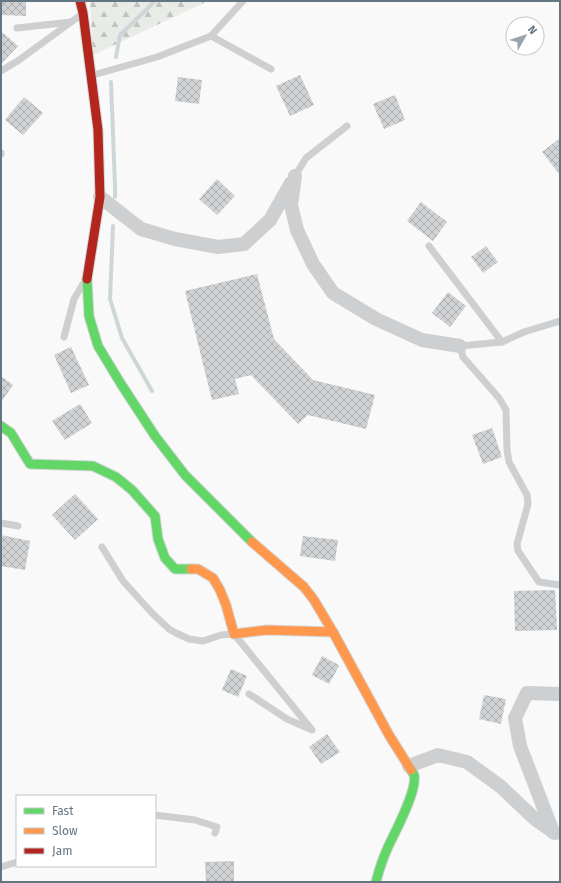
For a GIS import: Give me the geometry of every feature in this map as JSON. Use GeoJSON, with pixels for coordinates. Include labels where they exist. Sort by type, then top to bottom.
{"type":"FeatureCollection","features":[{"type":"Feature","properties":{"kind":"street"},"geometry":{"type":"LineString","coordinates":[[80,1],[83,13],[98,130],[100,197],[87,277],[89,316],[98,346],[155,436],[185,475],[249,540],[304,587],[314,600],[389,734],[414,775],[414,783],[410,801],[387,850],[376,882]]}},
{"type":"Feature","properties":{"kind":"street"},"geometry":{"type":"LineString","coordinates":[[100,197],[141,229],[175,239],[218,247],[244,244],[270,220],[295,176]]}},
{"type":"Feature","properties":{"kind":"street"},"geometry":{"type":"LineString","coordinates":[[295,176],[291,205],[297,230],[313,264],[333,293],[376,319],[422,340],[460,346]]}},
{"type":"Feature","properties":{"kind":"street"},"geometry":{"type":"LineString","coordinates":[[1,426],[11,433],[30,464],[93,466],[116,477],[132,490],[155,516],[158,539],[165,558],[174,569],[198,569],[213,578],[226,605],[234,634],[267,630],[333,632]]}},
{"type":"Feature","properties":{"kind":"street"},"geometry":{"type":"LineString","coordinates":[[557,834],[520,746],[515,718],[527,693],[560,694]]}},
{"type":"Feature","properties":{"kind":"street"},"geometry":{"type":"LineString","coordinates":[[409,766],[438,755],[467,762],[500,786],[535,819],[557,834]]}},
{"type":"Feature","properties":{"kind":"lane"},"geometry":{"type":"LineString","coordinates":[[91,76],[157,57],[211,36],[243,1]]}},
{"type":"Feature","properties":{"kind":"lane"},"geometry":{"type":"LineString","coordinates":[[1,71],[19,60],[83,13]]}},
{"type":"Feature","properties":{"kind":"lane"},"geometry":{"type":"LineString","coordinates":[[17,28],[72,22]]}},
{"type":"Feature","properties":{"kind":"lane"},"geometry":{"type":"LineString","coordinates":[[211,36],[271,69]]}},
{"type":"Feature","properties":{"kind":"lane"},"geometry":{"type":"LineString","coordinates":[[295,176],[306,158],[347,126]]}},
{"type":"Feature","properties":{"kind":"lane"},"geometry":{"type":"LineString","coordinates":[[429,246],[502,342]]}},
{"type":"Feature","properties":{"kind":"lane"},"geometry":{"type":"LineString","coordinates":[[64,337],[74,299],[87,277]]}},
{"type":"Feature","properties":{"kind":"lane"},"geometry":{"type":"LineString","coordinates":[[560,321],[524,332],[502,342],[460,346],[464,357],[499,398],[506,410],[508,456],[527,495],[528,504],[517,544],[518,551],[539,582],[560,585]]}},
{"type":"Feature","properties":{"kind":"lane"},"geometry":{"type":"LineString","coordinates":[[1,523],[18,526]]}},
{"type":"Feature","properties":{"kind":"lane"},"geometry":{"type":"LineString","coordinates":[[102,547],[123,581],[153,614],[176,633],[190,639],[203,641],[234,634],[312,730],[287,719],[249,694]]}},
{"type":"Feature","properties":{"kind":"lane"},"geometry":{"type":"LineString","coordinates":[[156,814],[195,820],[217,827],[215,833]]}},
{"type":"Feature","properties":{"kind":"lane"},"geometry":{"type":"LineString","coordinates":[[1,867],[16,862]]}},
{"type":"Feature","properties":{"kind":"green space"},"geometry":{"type":"Polygon","coordinates":[[[90,1],[208,1],[93,55],[90,1]]]}},
{"type":"Feature","properties":{"kind":"building"},"geometry":{"type":"Polygon","coordinates":[[[1,1],[26,1],[26,16],[1,15],[1,1]]]}},
{"type":"Feature","properties":{"kind":"building"},"geometry":{"type":"Polygon","coordinates":[[[1,31],[18,46],[1,64],[1,31]]]}},
{"type":"Feature","properties":{"kind":"building"},"geometry":{"type":"Polygon","coordinates":[[[300,75],[314,105],[290,116],[276,86],[300,75]]]}},
{"type":"Feature","properties":{"kind":"building"},"geometry":{"type":"Polygon","coordinates":[[[178,77],[202,80],[199,104],[175,101],[178,77]]]}},
{"type":"Feature","properties":{"kind":"building"},"geometry":{"type":"Polygon","coordinates":[[[395,95],[405,120],[384,129],[373,104],[395,95]]]}},
{"type":"Feature","properties":{"kind":"building"},"geometry":{"type":"Polygon","coordinates":[[[24,97],[43,113],[23,135],[5,120],[24,97]]]}},
{"type":"Feature","properties":{"kind":"building"},"geometry":{"type":"Polygon","coordinates":[[[560,138],[560,175],[542,152],[560,138]]]}},
{"type":"Feature","properties":{"kind":"building"},"geometry":{"type":"Polygon","coordinates":[[[217,179],[235,196],[217,215],[199,199],[217,179]]]}},
{"type":"Feature","properties":{"kind":"building"},"geometry":{"type":"Polygon","coordinates":[[[421,202],[447,222],[433,241],[407,221],[421,202]]]}},
{"type":"Feature","properties":{"kind":"building"},"geometry":{"type":"Polygon","coordinates":[[[486,246],[498,262],[483,273],[471,257],[486,246]]]}},
{"type":"Feature","properties":{"kind":"building"},"geometry":{"type":"Polygon","coordinates":[[[257,274],[274,339],[313,380],[375,395],[366,429],[308,415],[298,424],[251,375],[235,379],[239,394],[212,400],[185,291],[257,274]]]}},
{"type":"Feature","properties":{"kind":"building"},"geometry":{"type":"Polygon","coordinates":[[[448,292],[466,306],[450,327],[432,313],[448,292]]]}},
{"type":"Feature","properties":{"kind":"building"},"geometry":{"type":"Polygon","coordinates":[[[71,347],[89,385],[71,393],[54,355],[71,347]]]}},
{"type":"Feature","properties":{"kind":"building"},"geometry":{"type":"Polygon","coordinates":[[[1,376],[13,385],[1,402],[1,376]]]}},
{"type":"Feature","properties":{"kind":"building"},"geometry":{"type":"Polygon","coordinates":[[[80,404],[92,423],[65,440],[52,421],[80,404]]]}},
{"type":"Feature","properties":{"kind":"building"},"geometry":{"type":"Polygon","coordinates":[[[492,428],[502,457],[483,464],[472,435],[492,428]]]}},
{"type":"Feature","properties":{"kind":"building"},"geometry":{"type":"Polygon","coordinates":[[[75,494],[98,519],[75,540],[52,515],[75,494]]]}},
{"type":"Feature","properties":{"kind":"building"},"geometry":{"type":"Polygon","coordinates":[[[1,535],[30,541],[25,570],[1,566],[1,535]]]}},
{"type":"Feature","properties":{"kind":"building"},"geometry":{"type":"Polygon","coordinates":[[[303,536],[338,540],[335,561],[300,556],[303,536]]]}},
{"type":"Feature","properties":{"kind":"building"},"geometry":{"type":"Polygon","coordinates":[[[555,590],[557,630],[515,631],[514,591],[555,590]]]}},
{"type":"Feature","properties":{"kind":"building"},"geometry":{"type":"Polygon","coordinates":[[[322,656],[339,666],[329,684],[312,675],[322,656]]]}},
{"type":"Feature","properties":{"kind":"building"},"geometry":{"type":"Polygon","coordinates":[[[231,669],[247,676],[238,697],[222,690],[231,669]]]}},
{"type":"Feature","properties":{"kind":"building"},"geometry":{"type":"Polygon","coordinates":[[[484,695],[506,699],[501,724],[479,719],[484,695]]]}},
{"type":"Feature","properties":{"kind":"building"},"geometry":{"type":"Polygon","coordinates":[[[327,734],[340,752],[321,764],[309,747],[327,734]]]}},
{"type":"Feature","properties":{"kind":"building"},"geometry":{"type":"Polygon","coordinates":[[[234,861],[234,882],[206,882],[205,862],[234,861]]]}},
{"type":"Feature","properties":{"kind":"waterway"},"geometry":{"type":"LineString","coordinates":[[116,57],[120,35],[155,1]]}},
{"type":"Feature","properties":{"kind":"waterway"},"geometry":{"type":"LineString","coordinates":[[111,82],[115,197]]}},
{"type":"Feature","properties":{"kind":"waterway"},"geometry":{"type":"LineString","coordinates":[[113,226],[110,299],[122,338],[152,391]]}},
{"type":"Feature","properties":{"kind":"traffic: fast"},"geometry":{"type":"LineString","coordinates":[[87,279],[89,316],[98,346],[121,384],[155,436],[185,475],[252,542]]}},
{"type":"Feature","properties":{"kind":"traffic: fast"},"geometry":{"type":"LineString","coordinates":[[1,426],[11,433],[30,464],[93,466],[116,477],[132,490],[155,516],[158,539],[165,558],[175,569],[191,569]]}},
{"type":"Feature","properties":{"kind":"traffic: fast"},"geometry":{"type":"LineString","coordinates":[[376,882],[384,855],[405,811],[413,790],[414,775],[411,770]]}},
{"type":"Feature","properties":{"kind":"traffic: slow"},"geometry":{"type":"LineString","coordinates":[[252,542],[304,587],[314,600],[389,735],[411,770]]}},
{"type":"Feature","properties":{"kind":"traffic: slow"},"geometry":{"type":"LineString","coordinates":[[191,569],[198,569],[213,578],[226,605],[234,634],[267,630],[333,632]]}},
{"type":"Feature","properties":{"kind":"traffic: jam"},"geometry":{"type":"LineString","coordinates":[[80,1],[83,13],[98,130],[100,197],[87,279]]}}]}
